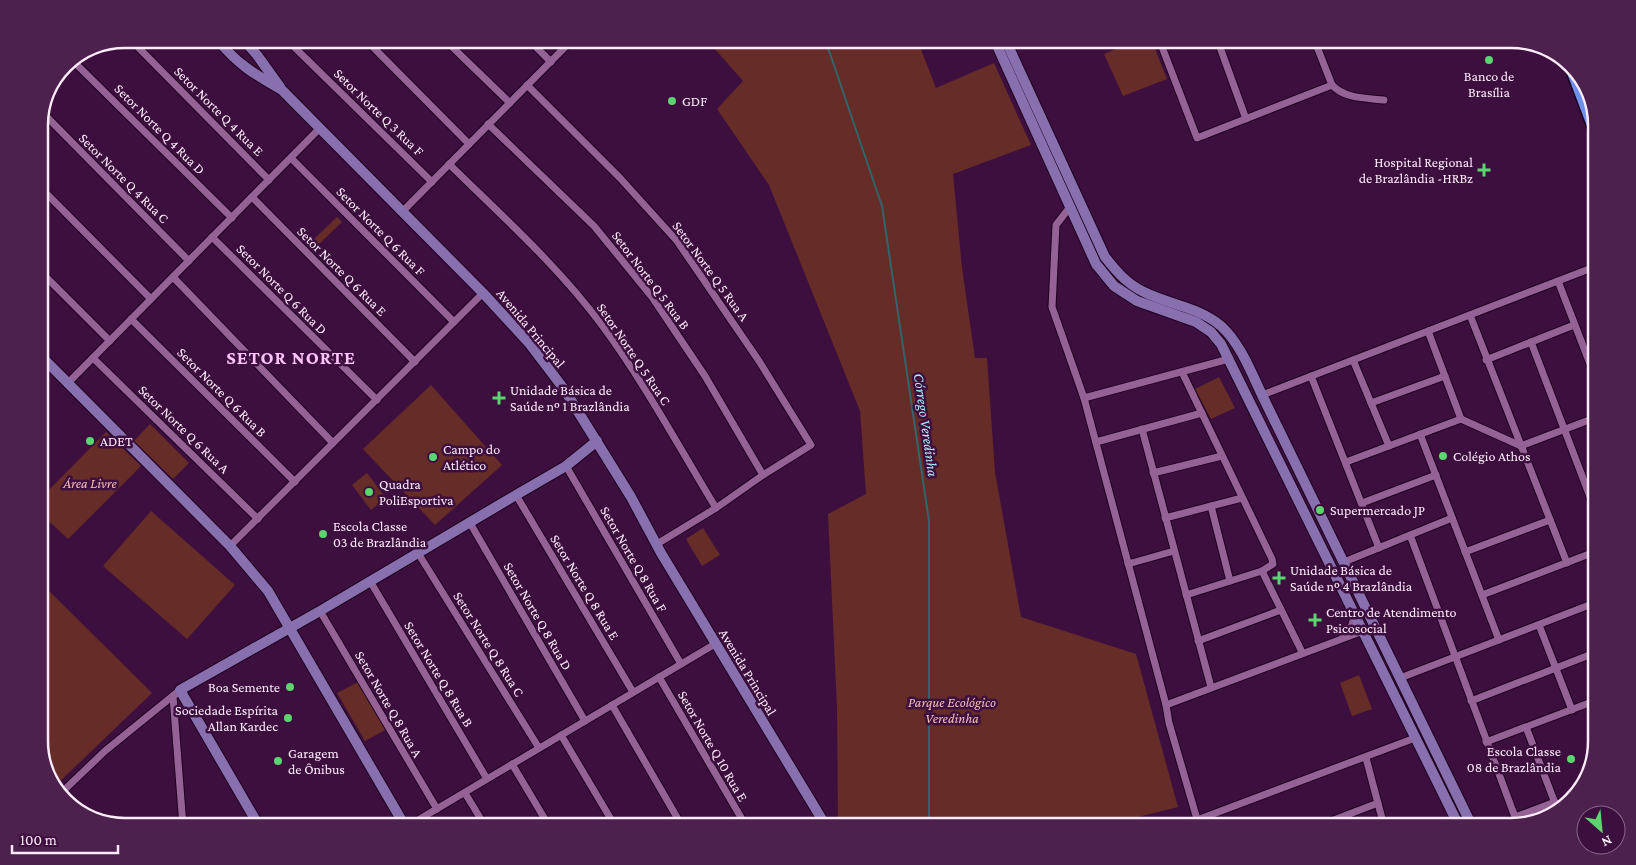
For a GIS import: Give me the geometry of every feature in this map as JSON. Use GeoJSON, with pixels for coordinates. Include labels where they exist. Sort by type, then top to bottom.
{"type":"FeatureCollection","features":[{"type":"Feature","properties":{"kind":"highway"},"geometry":{"type":"LineString","coordinates":[[1578,85],[1587,110]]}},
{"type":"Feature","properties":{"kind":"street","name":"Setor Norte Q 4 Rua E"},"geometry":{"type":"LineString","coordinates":[[138,47],[269,180]]}},
{"type":"Feature","properties":{"kind":"street","name":"Avenida Principal"},"geometry":{"type":"LineString","coordinates":[[223,47],[245,69],[282,90],[483,293],[528,343],[564,389],[631,497],[656,544],[715,644],[821,818]]}},
{"type":"Feature","properties":{"kind":"street"},"geometry":{"type":"LineString","coordinates":[[251,47],[282,90]]}},
{"type":"Feature","properties":{"kind":"street","name":"Setor Norte Q 3 Rua F"},"geometry":{"type":"LineString","coordinates":[[294,47],[432,182]]}},
{"type":"Feature","properties":{"kind":"street"},"geometry":{"type":"LineString","coordinates":[[373,47],[469,144]]}},
{"type":"Feature","properties":{"kind":"street"},"geometry":{"type":"LineString","coordinates":[[452,47],[510,103]]}},
{"type":"Feature","properties":{"kind":"street"},"geometry":{"type":"LineString","coordinates":[[536,47],[551,62]]}},
{"type":"Feature","properties":{"kind":"street"},"geometry":{"type":"LineString","coordinates":[[402,212],[565,47]]}},
{"type":"Feature","properties":{"kind":"street"},"geometry":{"type":"LineString","coordinates":[[1000,47],[1008,57],[1105,257],[1121,278],[1143,292],[1197,310],[1230,359],[1455,818]]}},
{"type":"Feature","properties":{"kind":"street"},"geometry":{"type":"LineString","coordinates":[[1006,47],[1008,57],[1096,264],[1114,286],[1137,301],[1196,322],[1221,326],[1235,343],[1468,818]]}},
{"type":"Feature","properties":{"kind":"street"},"geometry":{"type":"LineString","coordinates":[[1162,47],[1197,138],[1332,85]]}},
{"type":"Feature","properties":{"kind":"street"},"geometry":{"type":"LineString","coordinates":[[1219,47],[1246,119]]}},
{"type":"Feature","properties":{"kind":"street"},"geometry":{"type":"LineString","coordinates":[[1317,47],[1332,85],[1338,92],[1349,96],[1384,100]]}},
{"type":"Feature","properties":{"kind":"street"},"geometry":{"type":"LineString","coordinates":[[245,69],[252,68],[255,65],[257,55]]}},
{"type":"Feature","properties":{"kind":"street","name":"Setor Norte Q 4 Rua D"},"geometry":{"type":"LineString","coordinates":[[76,65],[232,218]]}},
{"type":"Feature","properties":{"kind":"street","name":"Setor Norte Q 5 Rua A"},"geometry":{"type":"LineString","coordinates":[[528,85],[620,178],[677,241],[759,361],[811,445],[763,475]]}},
{"type":"Feature","properties":{"kind":"street","name":"Setor Norte Q 4 Rua C"},"geometry":{"type":"LineString","coordinates":[[48,118],[189,261]]}},
{"type":"Feature","properties":{"kind":"street","name":"Setor Norte Q 5 Rua B"},"geometry":{"type":"LineString","coordinates":[[488,124],[594,226],[652,297],[705,376],[763,475]]}},
{"type":"Feature","properties":{"kind":"street"},"geometry":{"type":"LineString","coordinates":[[68,383],[319,129]]}},
{"type":"Feature","properties":{"kind":"street","name":"Setor Norte Q 6 Rua F"},"geometry":{"type":"LineString","coordinates":[[291,158],[454,322]]}},
{"type":"Feature","properties":{"kind":"street","name":"Setor Norte Q 5 Rua C"},"geometry":{"type":"LineString","coordinates":[[450,164],[550,264],[601,324],[644,389],[716,508]]}},
{"type":"Feature","properties":{"kind":"street"},"geometry":{"type":"LineString","coordinates":[[48,195],[151,299]]}},
{"type":"Feature","properties":{"kind":"street","name":"Setor Norte Q 6 Rua E"},"geometry":{"type":"LineString","coordinates":[[252,197],[415,362]]}},
{"type":"Feature","properties":{"kind":"street"},"geometry":{"type":"LineString","coordinates":[[1070,206],[1056,225],[1052,307],[1084,398],[1197,818]]}},
{"type":"Feature","properties":{"kind":"street","name":"Setor Norte Q 6 Rua D"},"geometry":{"type":"LineString","coordinates":[[212,237],[377,400]]}},
{"type":"Feature","properties":{"kind":"street"},"geometry":{"type":"LineString","coordinates":[[1262,395],[1588,269]]}},
{"type":"Feature","properties":{"kind":"street"},"geometry":{"type":"LineString","coordinates":[[173,277],[333,443]]}},
{"type":"Feature","properties":{"kind":"street"},"geometry":{"type":"LineString","coordinates":[[48,279],[110,341]]}},
{"type":"Feature","properties":{"kind":"street"},"geometry":{"type":"LineString","coordinates":[[1558,281],[1588,360]]}},
{"type":"Feature","properties":{"kind":"street"},"geometry":{"type":"LineString","coordinates":[[230,546],[483,293]]}},
{"type":"Feature","properties":{"kind":"street"},"geometry":{"type":"LineString","coordinates":[[1470,315],[1486,360],[1567,562]]}},
{"type":"Feature","properties":{"kind":"street","name":"Setor Norte Q 6 Rua B"},"geometry":{"type":"LineString","coordinates":[[131,319],[295,482]]}},
{"type":"Feature","properties":{"kind":"street"},"geometry":{"type":"LineString","coordinates":[[1486,360],[1574,325]]}},
{"type":"Feature","properties":{"kind":"street"},"geometry":{"type":"LineString","coordinates":[[1428,331],[1461,418],[1521,446],[1588,420]]}},
{"type":"Feature","properties":{"kind":"street"},"geometry":{"type":"LineString","coordinates":[[1531,342],[1588,492]]}},
{"type":"Feature","properties":{"kind":"street"},"geometry":{"type":"LineString","coordinates":[[1084,398],[1230,359],[1237,360],[1241,354]]}},
{"type":"Feature","properties":{"kind":"street","name":"Setor Norte Q 6 Rua A"},"geometry":{"type":"LineString","coordinates":[[93,358],[258,519]]}},
{"type":"Feature","properties":{"kind":"street"},"geometry":{"type":"LineString","coordinates":[[1353,360],[1389,446]]}},
{"type":"Feature","properties":{"kind":"street"},"geometry":{"type":"LineString","coordinates":[[48,363],[230,546],[268,591],[401,818]]}},
{"type":"Feature","properties":{"kind":"street"},"geometry":{"type":"LineString","coordinates":[[1236,372],[1239,365],[1244,364],[1248,367]]}},
{"type":"Feature","properties":{"kind":"street"},"geometry":{"type":"LineString","coordinates":[[1182,372],[1273,564],[1262,571],[1186,595]]}},
{"type":"Feature","properties":{"kind":"street"},"geometry":{"type":"LineString","coordinates":[[1311,376],[1379,548]]}},
{"type":"Feature","properties":{"kind":"street"},"geometry":{"type":"LineString","coordinates":[[1371,403],[1445,376]]}},
{"type":"Feature","properties":{"kind":"street"},"geometry":{"type":"LineString","coordinates":[[1096,442],[1202,413]]}},
{"type":"Feature","properties":{"kind":"street"},"geometry":{"type":"LineString","coordinates":[[1346,462],[1461,418]]}},
{"type":"Feature","properties":{"kind":"street"},"geometry":{"type":"LineString","coordinates":[[1142,430],[1211,687]]}},
{"type":"Feature","properties":{"kind":"street"},"geometry":{"type":"LineString","coordinates":[[1420,434],[1499,640]]}},
{"type":"Feature","properties":{"kind":"street"},"geometry":{"type":"LineString","coordinates":[[65,789],[105,751],[180,690],[289,629],[516,496],[566,466],[597,441]]}},
{"type":"Feature","properties":{"kind":"street"},"geometry":{"type":"LineString","coordinates":[[1154,473],[1222,456]]}},
{"type":"Feature","properties":{"kind":"street"},"geometry":{"type":"LineString","coordinates":[[1279,461],[1285,463],[1292,456]]}},
{"type":"Feature","properties":{"kind":"street","name":"Setor Norte Q 8 Rua F"},"geometry":{"type":"LineString","coordinates":[[566,466],[681,664]]}},
{"type":"Feature","properties":{"kind":"street"},"geometry":{"type":"LineString","coordinates":[[1288,478],[1295,471],[1300,473]]}},
{"type":"Feature","properties":{"kind":"street"},"geometry":{"type":"LineString","coordinates":[[656,544],[716,508],[763,475]]}},
{"type":"Feature","properties":{"kind":"street"},"geometry":{"type":"LineString","coordinates":[[1362,503],[1436,475]]}},
{"type":"Feature","properties":{"kind":"street","name":"Setor Norte Q 8 Rua E"},"geometry":{"type":"LineString","coordinates":[[516,496],[633,692]]}},
{"type":"Feature","properties":{"kind":"street"},"geometry":{"type":"LineString","coordinates":[[1166,518],[1242,498]]}},
{"type":"Feature","properties":{"kind":"street"},"geometry":{"type":"LineString","coordinates":[[1210,506],[1230,581]]}},
{"type":"Feature","properties":{"kind":"street"},"geometry":{"type":"LineString","coordinates":[[1344,562],[1452,518]]}},
{"type":"Feature","properties":{"kind":"street"},"geometry":{"type":"LineString","coordinates":[[1466,552],[1550,520]]}},
{"type":"Feature","properties":{"kind":"street","name":"Setor Norte Q 8 Rua D"},"geometry":{"type":"LineString","coordinates":[[470,523],[585,721]]}},
{"type":"Feature","properties":{"kind":"street"},"geometry":{"type":"LineString","coordinates":[[1410,535],[1515,817],[1555,802],[1526,727]]}},
{"type":"Feature","properties":{"kind":"street"},"geometry":{"type":"LineString","coordinates":[[1128,564],[1174,552]]}},
{"type":"Feature","properties":{"kind":"street"},"geometry":{"type":"LineString","coordinates":[[1326,557],[1339,552]]}},
{"type":"Feature","properties":{"kind":"street","name":"Setor Norte Q 8 Rua C"},"geometry":{"type":"LineString","coordinates":[[418,553],[539,748]]}},
{"type":"Feature","properties":{"kind":"street"},"geometry":{"type":"LineString","coordinates":[[1482,595],[1588,554]]}},
{"type":"Feature","properties":{"kind":"street"},"geometry":{"type":"LineString","coordinates":[[1262,571],[1302,652]]}},
{"type":"Feature","properties":{"kind":"street","name":"Setor Norte Q 8 Rua B"},"geometry":{"type":"LineString","coordinates":[[370,581],[487,780]]}},
{"type":"Feature","properties":{"kind":"street"},"geometry":{"type":"LineString","coordinates":[[1400,678],[1588,606]]}},
{"type":"Feature","properties":{"kind":"street"},"geometry":{"type":"LineString","coordinates":[[1198,641],[1281,610]]}},
{"type":"Feature","properties":{"kind":"street","name":"Setor Norte Q 8 Rua A"},"geometry":{"type":"LineString","coordinates":[[320,611],[437,809]]}},
{"type":"Feature","properties":{"kind":"street"},"geometry":{"type":"LineString","coordinates":[[1342,638],[1351,627],[1355,615]]}},
{"type":"Feature","properties":{"kind":"street"},"geometry":{"type":"LineString","coordinates":[[1539,625],[1572,710]]}},
{"type":"Feature","properties":{"kind":"street"},"geometry":{"type":"LineString","coordinates":[[1166,705],[1302,652],[1363,631]]}},
{"type":"Feature","properties":{"kind":"street"},"geometry":{"type":"LineString","coordinates":[[421,818],[466,793],[715,644]]}},
{"type":"Feature","properties":{"kind":"street"},"geometry":{"type":"LineString","coordinates":[[1471,701],[1588,656]]}},
{"type":"Feature","properties":{"kind":"street","name":"Setor Norte Q 10 Rua E"},"geometry":{"type":"LineString","coordinates":[[659,677],[741,818]]}},
{"type":"Feature","properties":{"kind":"street"},"geometry":{"type":"LineString","coordinates":[[180,690],[173,696],[182,818]]}},
{"type":"Feature","properties":{"kind":"street"},"geometry":{"type":"LineString","coordinates":[[180,690],[254,818]]}},
{"type":"Feature","properties":{"kind":"street"},"geometry":{"type":"LineString","coordinates":[[1486,742],[1588,704]]}},
{"type":"Feature","properties":{"kind":"street"},"geometry":{"type":"LineString","coordinates":[[612,705],[677,818]]}},
{"type":"Feature","properties":{"kind":"street"},"geometry":{"type":"LineString","coordinates":[[561,735],[610,818]]}},
{"type":"Feature","properties":{"kind":"street"},"geometry":{"type":"LineString","coordinates":[[1211,818],[1415,738]]}},
{"type":"Feature","properties":{"kind":"street"},"geometry":{"type":"LineString","coordinates":[[1366,758],[1382,818]]}},
{"type":"Feature","properties":{"kind":"street"},"geometry":{"type":"LineString","coordinates":[[1430,768],[1436,770],[1441,767],[1441,763]]}},
{"type":"Feature","properties":{"kind":"street"},"geometry":{"type":"LineString","coordinates":[[512,764],[544,818]]}},
{"type":"Feature","properties":{"kind":"street"},"geometry":{"type":"LineString","coordinates":[[1438,784],[1444,777],[1450,781]]}},
{"type":"Feature","properties":{"kind":"street"},"geometry":{"type":"LineString","coordinates":[[466,793],[480,818]]}},
{"type":"Feature","properties":{"kind":"street"},"geometry":{"type":"LineString","coordinates":[[1340,818],[1378,804]]}},
{"type":"Feature","properties":{"kind":"green space","name":"Parque Ecológico Veredinha"},"geometry":{"type":"Polygon","coordinates":[[[713,47],[920,47],[936,88],[994,63],[1031,145],[953,174],[962,268],[975,358],[987,358],[995,472],[1021,617],[1136,654],[1178,807],[1134,818],[838,818],[837,708],[828,514],[866,494],[860,411],[769,185],[717,109],[743,81],[713,47]]]}},
{"type":"Feature","properties":{"kind":"green space"},"geometry":{"type":"Polygon","coordinates":[[[1121,47],[1154,47],[1167,79],[1123,96],[1104,54],[1121,47]]]}},
{"type":"Feature","properties":{"kind":"green space"},"geometry":{"type":"Polygon","coordinates":[[[337,217],[342,222],[315,248],[310,243],[337,217]]]}},
{"type":"Feature","properties":{"kind":"green space"},"geometry":{"type":"Polygon","coordinates":[[[1219,377],[1235,408],[1211,419],[1195,389],[1219,377]]]}},
{"type":"Feature","properties":{"kind":"green space","name":"Campo do Atlético"},"geometry":{"type":"Polygon","coordinates":[[[431,385],[502,465],[435,525],[363,449],[431,385]]]}},
{"type":"Feature","properties":{"kind":"green space"},"geometry":{"type":"Polygon","coordinates":[[[150,424],[189,463],[173,479],[134,441],[150,424]]]}},
{"type":"Feature","properties":{"kind":"green space","name":"Área Livre"},"geometry":{"type":"Polygon","coordinates":[[[106,432],[141,466],[68,539],[48,520],[48,491],[106,432]]]}},
{"type":"Feature","properties":{"kind":"green space","name":"Quadra PoliEsportiva"},"geometry":{"type":"Polygon","coordinates":[[[367,473],[386,498],[371,510],[352,485],[367,473]]]}},
{"type":"Feature","properties":{"kind":"green space"},"geometry":{"type":"Polygon","coordinates":[[[151,511],[235,585],[187,639],[103,566],[151,511]]]}},
{"type":"Feature","properties":{"kind":"green space"},"geometry":{"type":"Polygon","coordinates":[[[703,528],[720,555],[702,566],[686,539],[703,528]]]}},
{"type":"Feature","properties":{"kind":"green space"},"geometry":{"type":"Polygon","coordinates":[[[48,590],[152,693],[59,782],[49,756],[48,746],[48,590]]]}},
{"type":"Feature","properties":{"kind":"green space"},"geometry":{"type":"Polygon","coordinates":[[[1359,675],[1372,709],[1352,716],[1340,683],[1359,675]]]}},
{"type":"Feature","properties":{"kind":"green space"},"geometry":{"type":"Polygon","coordinates":[[[360,681],[387,729],[365,741],[337,693],[360,681]]]}},
{"type":"Feature","properties":{"kind":"waterway","name":"Córrego Veredinha"},"geometry":{"type":"LineString","coordinates":[[828,47],[882,206],[929,521],[929,818]]}},
{"type":"Feature","properties":{"kind":"place","name":"Banco de Brasília"},"geometry":{"type":"Point","coordinates":[1489,60]}},
{"type":"Feature","properties":{"kind":"place","name":"GDF"},"geometry":{"type":"Point","coordinates":[672,101]}},
{"type":"Feature","properties":{"kind":"place","name":"Hospital Regional de Brazlândia -HRBz"},"geometry":{"type":"Point","coordinates":[1484,170]}},
{"type":"Feature","properties":{"kind":"place","name":"Unidade Básica de Saúde nº 1 Brazlândia"},"geometry":{"type":"Point","coordinates":[499,398]}},
{"type":"Feature","properties":{"kind":"place","name":"ADET"},"geometry":{"type":"Point","coordinates":[90,441]}},
{"type":"Feature","properties":{"kind":"place","name":"Colégio Athos"},"geometry":{"type":"Point","coordinates":[1443,456]}},
{"type":"Feature","properties":{"kind":"place","name":"Campo do Atlético"},"geometry":{"type":"Point","coordinates":[433,457]}},
{"type":"Feature","properties":{"kind":"place","name":"Quadra PoliEsportiva"},"geometry":{"type":"Point","coordinates":[369,492]}},
{"type":"Feature","properties":{"kind":"place","name":"Supermercado JP"},"geometry":{"type":"Point","coordinates":[1320,510]}},
{"type":"Feature","properties":{"kind":"place","name":"Escola Classe 03 de Brazlândia"},"geometry":{"type":"Point","coordinates":[323,534]}},
{"type":"Feature","properties":{"kind":"place","name":"Unidade Básica de Saúde nº 4 Brazlândia"},"geometry":{"type":"Point","coordinates":[1279,578]}},
{"type":"Feature","properties":{"kind":"place","name":"Centro de Atendimento Psicosocial"},"geometry":{"type":"Point","coordinates":[1315,620]}},
{"type":"Feature","properties":{"kind":"place","name":"Boa Semente"},"geometry":{"type":"Point","coordinates":[290,687]}},
{"type":"Feature","properties":{"kind":"place","name":"Sociedade Espírita Allan Kardec"},"geometry":{"type":"Point","coordinates":[288,718]}},
{"type":"Feature","properties":{"kind":"place","name":"Escola Classe 08 de Brazlândia"},"geometry":{"type":"Point","coordinates":[1571,759]}},
{"type":"Feature","properties":{"kind":"place","name":"Garagem de Ônibus"},"geometry":{"type":"Point","coordinates":[278,761]}},
{"type":"Feature","properties":{"kind":"district","name":"SETOR NORTE"},"geometry":{"type":"Point","coordinates":[291,357]}}]}
